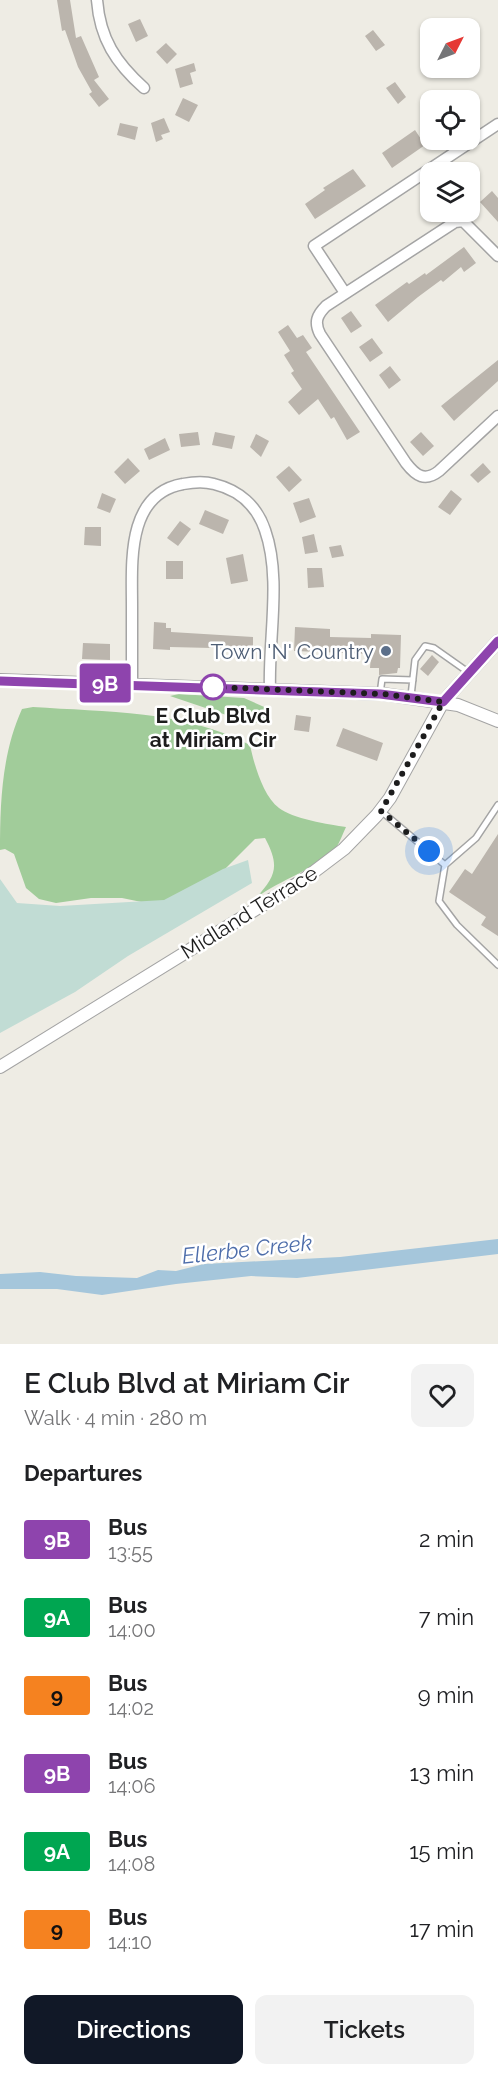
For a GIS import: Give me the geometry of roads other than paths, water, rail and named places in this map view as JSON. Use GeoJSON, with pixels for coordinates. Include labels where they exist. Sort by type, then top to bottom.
{"type":"FeatureCollection","features":[{"type":"Feature","properties":{"kind":"street"},"geometry":{"type":"LineString","coordinates":[[98,0],[100,29],[105,41],[123,68],[144,88]]}},
{"type":"Feature","properties":{"kind":"street"},"geometry":{"type":"LineString","coordinates":[[345,293],[314,246],[498,124]]}},
{"type":"Feature","properties":{"kind":"street"},"geometry":{"type":"LineString","coordinates":[[498,256],[470,226],[463,221],[455,222],[345,293],[319,313],[317,328],[413,473],[421,477],[434,475],[498,416]]}},
{"type":"Feature","properties":{"kind":"street"},"geometry":{"type":"LineString","coordinates":[[132,684],[132,554],[136,528],[143,513],[162,492],[177,485],[210,482],[230,488],[242,496],[253,507],[265,531],[272,570],[270,689]]}},
{"type":"Feature","properties":{"kind":"street","name":"Midland Terrace"},"geometry":{"type":"LineString","coordinates":[[0,1066],[303,879],[344,849],[381,811],[443,702],[498,640]]}},
{"type":"Feature","properties":{"kind":"street"},"geometry":{"type":"LineString","coordinates":[[0,680],[411,696],[458,705],[498,721]]}},
{"type":"Feature","properties":{"kind":"lane"},"geometry":{"type":"LineString","coordinates":[[411,696],[415,660],[425,646],[434,648],[468,672]]}},
{"type":"Feature","properties":{"kind":"lane"},"geometry":{"type":"LineString","coordinates":[[380,694],[382,679],[413,680]]}},
{"type":"Feature","properties":{"kind":"lane"},"geometry":{"type":"LineString","coordinates":[[498,806],[476,838],[445,865],[440,901],[457,925],[498,965]]}},
{"type":"Feature","properties":{"kind":"lane"},"geometry":{"type":"LineString","coordinates":[[381,811],[445,865]]}},
{"type":"Feature","properties":{"kind":"place","name":"Town 'N' Country"},"geometry":{"type":"Point","coordinates":[386,651]}},
{"type":"Feature","properties":{"kind":"place","name":"E Club Blvd at Miriam Cir"},"geometry":{"type":"Point","coordinates":[213,687]}},
{"type":"Feature","properties":{"kind":"water label","name":"Ellerbe Creek"},"geometry":{"type":"Point","coordinates":[247,1249]}}]}
